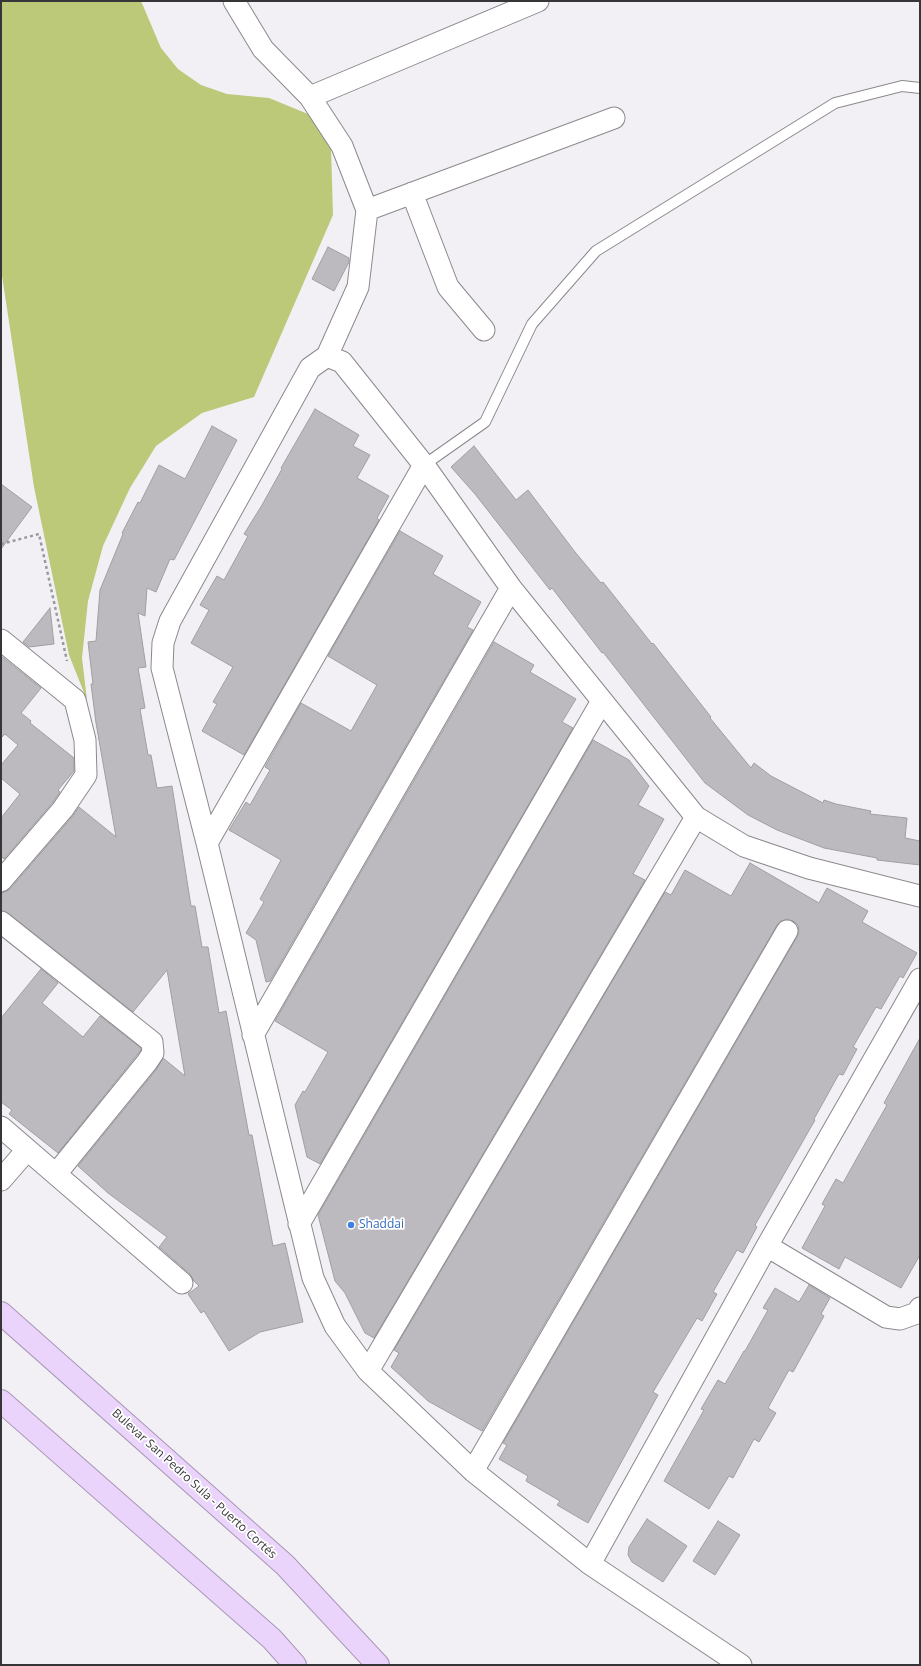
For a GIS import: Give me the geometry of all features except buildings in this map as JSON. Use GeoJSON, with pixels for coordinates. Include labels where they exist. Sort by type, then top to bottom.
{"type":"FeatureCollection","features":[{"type":"Feature","properties":{"kind":"highway","name":"Bulevar San Pedro Sula - Puerto Cortés"},"geometry":{"type":"LineString","coordinates":[[1,1313],[285,1565],[378,1665]]}},
{"type":"Feature","properties":{"kind":"highway"},"geometry":{"type":"LineString","coordinates":[[1,1401],[272,1639],[295,1665]]}},
{"type":"Feature","properties":{"kind":"street"},"geometry":{"type":"LineString","coordinates":[[234,1],[263,49],[310,98],[342,146],[367,210],[358,287],[326,356],[310,368],[170,621],[163,643],[162,668],[207,843],[313,1278],[335,1326],[368,1371],[473,1471],[590,1564],[741,1665]]}},
{"type":"Feature","properties":{"kind":"street"},"geometry":{"type":"LineString","coordinates":[[310,98],[538,1]]}},
{"type":"Feature","properties":{"kind":"street"},"geometry":{"type":"LineString","coordinates":[[367,210],[614,118]]}},
{"type":"Feature","properties":{"kind":"street"},"geometry":{"type":"LineString","coordinates":[[412,193],[448,287],[484,330]]}},
{"type":"Feature","properties":{"kind":"street"},"geometry":{"type":"LineString","coordinates":[[326,356],[342,362],[424,465],[511,588],[696,817],[744,846],[809,868],[920,896]]}},
{"type":"Feature","properties":{"kind":"street"},"geometry":{"type":"LineString","coordinates":[[207,843],[424,465]]}},
{"type":"Feature","properties":{"kind":"street"},"geometry":{"type":"LineString","coordinates":[[253,1035],[511,588]]}},
{"type":"Feature","properties":{"kind":"street"},"geometry":{"type":"LineString","coordinates":[[1,640],[75,700],[85,740],[86,775],[63,809],[1,881]]}},
{"type":"Feature","properties":{"kind":"street"},"geometry":{"type":"LineString","coordinates":[[299,1224],[602,701]]}},
{"type":"Feature","properties":{"kind":"street"},"geometry":{"type":"LineString","coordinates":[[368,1371],[696,817]]}},
{"type":"Feature","properties":{"kind":"street"},"geometry":{"type":"LineString","coordinates":[[1,922],[152,1042],[153,1053],[147,1062],[56,1174]]}},
{"type":"Feature","properties":{"kind":"street"},"geometry":{"type":"LineString","coordinates":[[473,1471],[787,931]]}},
{"type":"Feature","properties":{"kind":"street"},"geometry":{"type":"LineString","coordinates":[[590,1564],[767,1246],[920,979]]}},
{"type":"Feature","properties":{"kind":"street"},"geometry":{"type":"LineString","coordinates":[[1,1127],[182,1283]]}},
{"type":"Feature","properties":{"kind":"street"},"geometry":{"type":"LineString","coordinates":[[1,1180],[27,1150]]}},
{"type":"Feature","properties":{"kind":"street"},"geometry":{"type":"LineString","coordinates":[[767,1246],[886,1317],[900,1319],[917,1313],[920,1308]]}},
{"type":"Feature","properties":{"kind":"lane"},"geometry":{"type":"LineString","coordinates":[[424,465],[485,422],[532,324],[596,251],[835,103],[902,86],[920,88]]}},
{"type":"Feature","properties":{"kind":"path"},"geometry":{"type":"LineString","coordinates":[[1,544],[39,534],[67,663]]}},
{"type":"Feature","properties":{"kind":"green space"},"geometry":{"type":"Polygon","coordinates":[[[1,1],[141,1],[161,48],[178,69],[201,85],[227,94],[269,98],[308,114],[322,129],[331,148],[333,215],[254,397],[202,413],[156,446],[130,488],[103,546],[88,601],[82,658],[87,700],[69,655],[34,487],[1,269],[1,1]]]}},
{"type":"Feature","properties":{"kind":"place","name":"Shaddai"},"geometry":{"type":"Point","coordinates":[351,1225]}}]}
